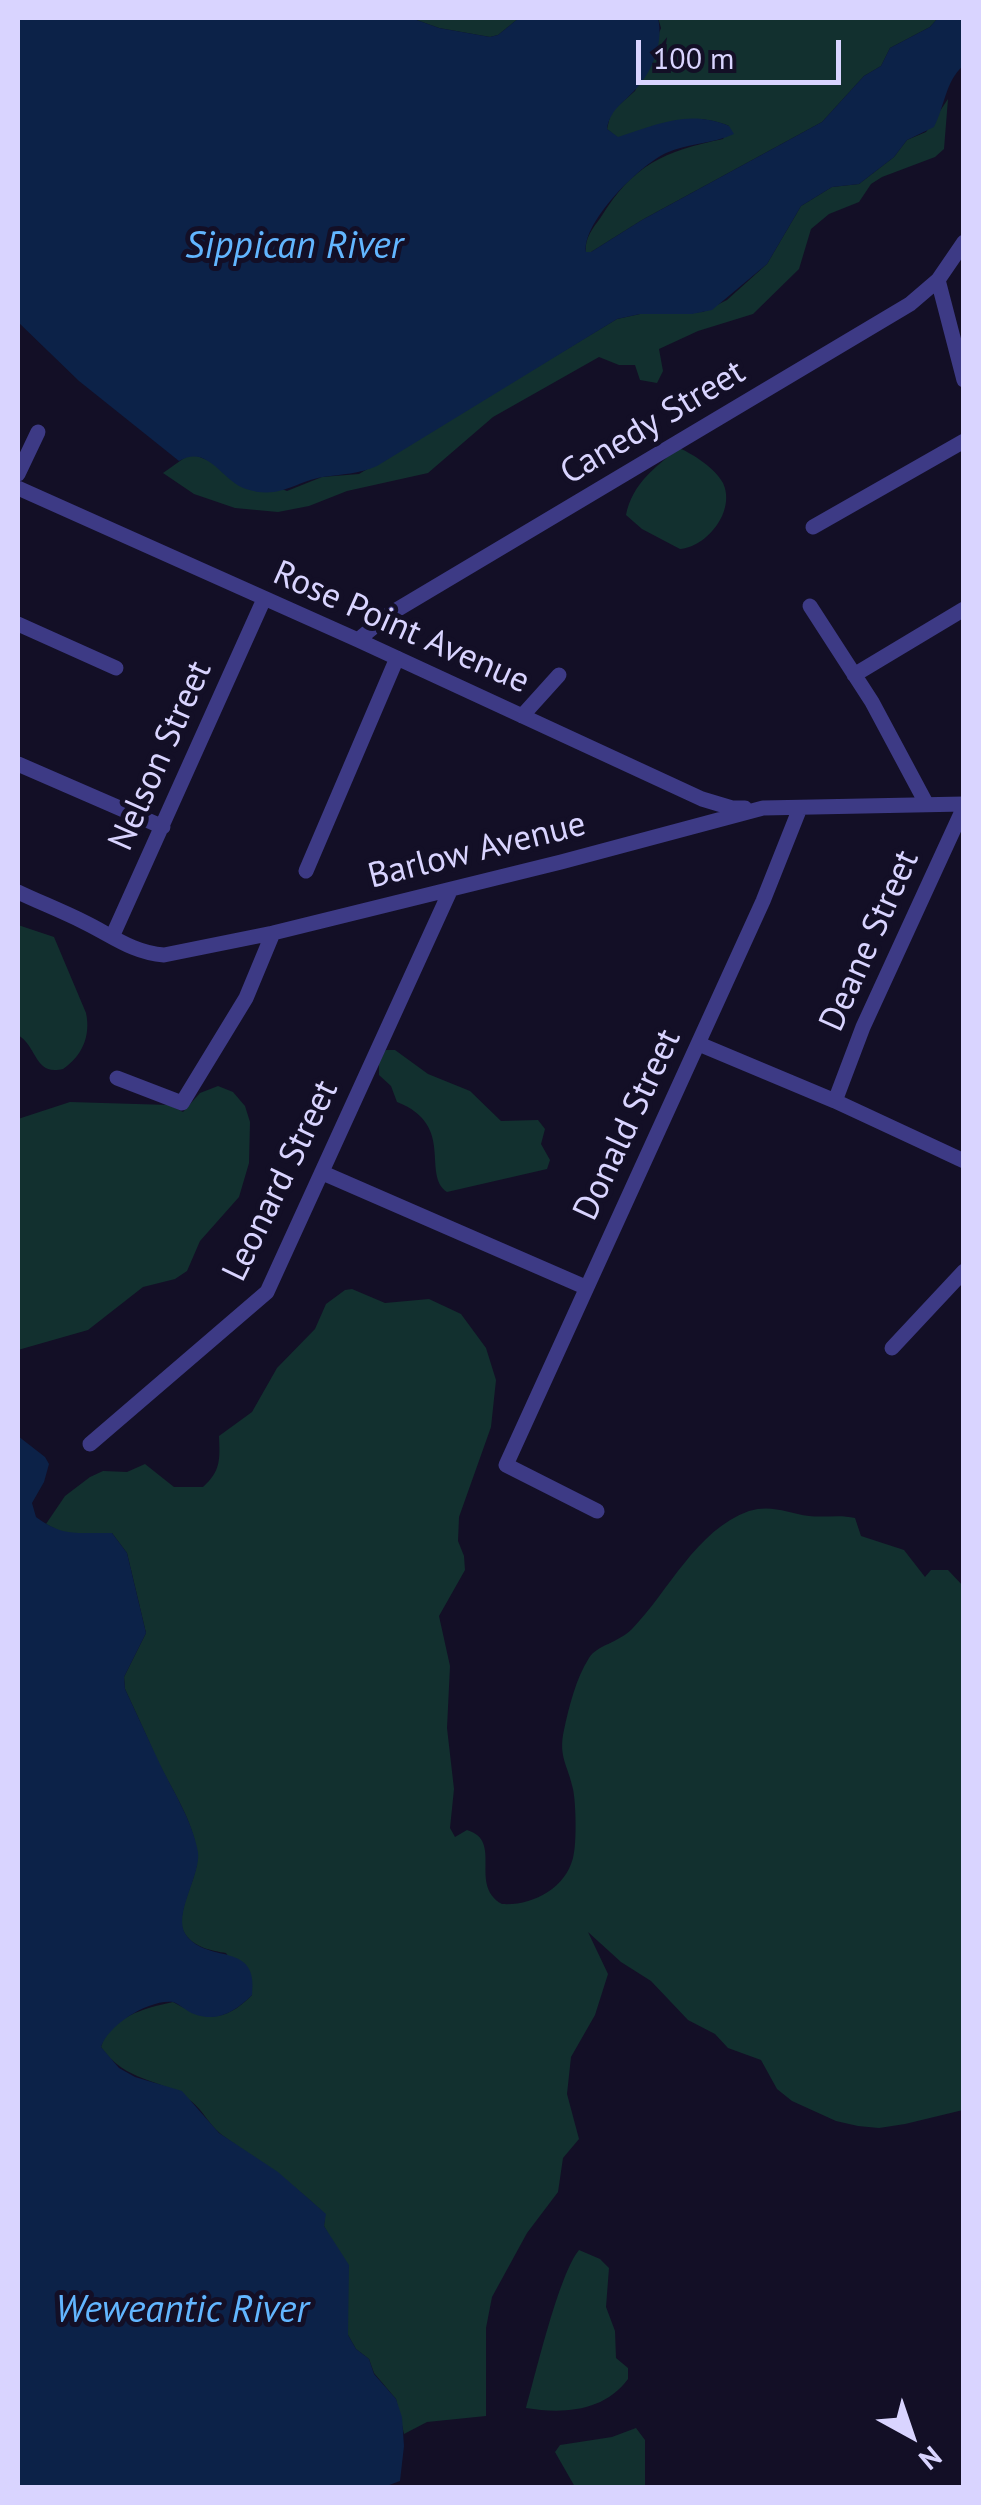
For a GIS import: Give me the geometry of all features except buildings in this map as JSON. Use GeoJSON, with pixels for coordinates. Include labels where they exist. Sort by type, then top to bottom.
{"type":"FeatureCollection","features":[{"type":"Feature","properties":{"kind":"street","name":"Canedy Street"},"geometry":{"type":"LineString","coordinates":[[358,640],[388,615],[910,304],[938,280],[964,242]]}},
{"type":"Feature","properties":{"kind":"street"},"geometry":{"type":"LineString","coordinates":[[938,280],[964,380]]}},
{"type":"Feature","properties":{"kind":"street"},"geometry":{"type":"LineString","coordinates":[[18,474],[38,432]]}},
{"type":"Feature","properties":{"kind":"street"},"geometry":{"type":"LineString","coordinates":[[812,527],[964,442]]}},
{"type":"Feature","properties":{"kind":"street","name":"Rose Point Avenue"},"geometry":{"type":"LineString","coordinates":[[18,488],[702,798],[732,808],[762,808]]}},
{"type":"Feature","properties":{"kind":"street","name":"Nelson Street"},"geometry":{"type":"LineString","coordinates":[[112,937],[264,599]]}},
{"type":"Feature","properties":{"kind":"street"},"geometry":{"type":"LineString","coordinates":[[810,606],[926,803]]}},
{"type":"Feature","properties":{"kind":"street"},"geometry":{"type":"LineString","coordinates":[[854,675],[964,609]]}},
{"type":"Feature","properties":{"kind":"street"},"geometry":{"type":"LineString","coordinates":[[18,624],[116,668]]}},
{"type":"Feature","properties":{"kind":"street"},"geometry":{"type":"LineString","coordinates":[[306,871],[397,658]]}},
{"type":"Feature","properties":{"kind":"street"},"geometry":{"type":"LineString","coordinates":[[522,716],[559,675]]}},
{"type":"Feature","properties":{"kind":"street"},"geometry":{"type":"LineString","coordinates":[[18,764],[163,827]]}},
{"type":"Feature","properties":{"kind":"street","name":"Barlow Avenue"},"geometry":{"type":"LineString","coordinates":[[18,892],[147,954],[164,955],[273,933],[684,832],[762,808],[926,803],[964,806]]}},
{"type":"Feature","properties":{"kind":"street","name":"Deane Street"},"geometry":{"type":"LineString","coordinates":[[835,1102],[863,1027],[964,806]]}},
{"type":"Feature","properties":{"kind":"street","name":"Donald Street"},"geometry":{"type":"LineString","coordinates":[[597,1511],[506,1465],[698,1044],[800,808]]}},
{"type":"Feature","properties":{"kind":"street","name":"Leonard Street"},"geometry":{"type":"LineString","coordinates":[[90,1444],[262,1298],[451,889]]}},
{"type":"Feature","properties":{"kind":"street"},"geometry":{"type":"LineString","coordinates":[[117,1078],[182,1103],[246,998],[273,933]]}},
{"type":"Feature","properties":{"kind":"street"},"geometry":{"type":"LineString","coordinates":[[698,1044],[964,1161]]}},
{"type":"Feature","properties":{"kind":"street"},"geometry":{"type":"LineString","coordinates":[[322,1173],[585,1287]]}},
{"type":"Feature","properties":{"kind":"street"},"geometry":{"type":"LineString","coordinates":[[892,1348],[964,1271]]}},
{"type":"Feature","properties":{"kind":"green space"},"geometry":{"type":"Polygon","coordinates":[[[411,18],[519,18],[490,37],[439,28],[411,18]]]}},
{"type":"Feature","properties":{"kind":"green space"},"geometry":{"type":"Polygon","coordinates":[[[658,18],[938,18],[930,27],[890,48],[881,66],[864,76],[822,122],[586,252],[592,229],[638,173],[667,155],[723,139],[729,126],[687,120],[618,138],[607,129],[611,112],[635,91],[661,28],[658,18]]]}},
{"type":"Feature","properties":{"kind":"green space"},"geometry":{"type":"Polygon","coordinates":[[[948,99],[944,149],[935,157],[882,177],[871,184],[859,202],[829,214],[811,229],[799,269],[753,314],[698,331],[659,349],[663,371],[657,383],[640,380],[635,365],[619,365],[599,357],[493,417],[428,473],[278,512],[235,508],[194,494],[163,473],[187,456],[197,456],[287,491],[322,477],[359,474],[617,319],[640,314],[703,312],[727,300],[767,264],[801,206],[832,187],[859,184],[894,157],[907,140],[926,132],[948,99]]]}},
{"type":"Feature","properties":{"kind":"green space"},"geometry":{"type":"Polygon","coordinates":[[[679,448],[715,472],[726,494],[722,516],[709,535],[680,549],[642,529],[626,515],[639,485],[679,448]]]}},
{"type":"Feature","properties":{"kind":"green space"},"geometry":{"type":"Polygon","coordinates":[[[18,925],[54,937],[86,1013],[84,1045],[63,1069],[41,1064],[18,1035],[18,925]]]}},
{"type":"Feature","properties":{"kind":"green space"},"geometry":{"type":"Polygon","coordinates":[[[386,1050],[395,1050],[428,1074],[470,1091],[501,1121],[538,1120],[545,1129],[541,1144],[550,1160],[547,1169],[447,1192],[440,1184],[426,1123],[397,1102],[391,1086],[379,1075],[379,1058],[386,1050]]]}},
{"type":"Feature","properties":{"kind":"green space"},"geometry":{"type":"Polygon","coordinates":[[[218,1086],[233,1092],[245,1106],[250,1122],[249,1163],[239,1197],[200,1241],[187,1271],[175,1279],[143,1287],[88,1330],[18,1350],[18,1119],[70,1102],[169,1105],[183,1112],[200,1093],[218,1086]]]}},
{"type":"Feature","properties":{"kind":"green space"},"geometry":{"type":"Polygon","coordinates":[[[352,1289],[385,1303],[429,1299],[461,1314],[486,1348],[496,1380],[491,1427],[459,1517],[458,1541],[465,1570],[439,1616],[450,1666],[447,1728],[454,1789],[450,1828],[455,1837],[467,1830],[478,1836],[485,1853],[487,1886],[502,1904],[525,1902],[546,1893],[563,1879],[573,1858],[575,1804],[562,1739],[580,1674],[589,1658],[632,1629],[698,1547],[730,1520],[765,1508],[809,1516],[855,1518],[861,1536],[904,1550],[925,1577],[931,1570],[948,1570],[964,1587],[963,2110],[879,2128],[836,2121],[792,2101],[777,2089],[761,2060],[728,2048],[715,2034],[688,2020],[651,1981],[621,1962],[588,1932],[608,1974],[595,2015],[571,2057],[567,2094],[579,2139],[563,2158],[558,2192],[527,2233],[492,2297],[486,2328],[486,2416],[427,2422],[404,2434],[396,2399],[348,2335],[348,2299],[334,2245],[324,2226],[325,2214],[222,2135],[191,2101],[132,2074],[101,2047],[112,2028],[140,2011],[173,2002],[206,2016],[224,2015],[252,1995],[226,1953],[193,1942],[182,1926],[197,1852],[186,1816],[125,1689],[124,1677],[146,1633],[127,1553],[112,1533],[65,1534],[46,1524],[65,1496],[103,1471],[127,1472],[145,1464],[174,1487],[203,1487],[218,1464],[219,1436],[252,1412],[277,1368],[315,1329],[326,1304],[352,1289]]]}},
{"type":"Feature","properties":{"kind":"green space"},"geometry":{"type":"Polygon","coordinates":[[[579,2250],[600,2259],[609,2268],[606,2307],[615,2331],[616,2358],[628,2368],[628,2379],[607,2398],[582,2408],[526,2408],[556,2301],[579,2250]]]}},
{"type":"Feature","properties":{"kind":"green space"},"geometry":{"type":"Polygon","coordinates":[[[636,2428],[645,2440],[645,2487],[575,2487],[555,2452],[560,2445],[612,2437],[636,2428]]]}},
{"type":"Feature","properties":{"kind":"water","name":"Sippican River"},"geometry":{"type":"Polygon","coordinates":[[[18,18],[411,18],[439,28],[490,37],[519,18],[658,18],[658,47],[651,67],[614,112],[607,129],[618,137],[659,124],[700,119],[729,126],[734,134],[666,153],[642,169],[603,211],[587,240],[586,252],[822,122],[864,76],[881,66],[890,48],[930,27],[938,18],[963,18],[963,66],[949,87],[934,127],[907,140],[894,157],[859,184],[832,187],[801,206],[767,264],[712,310],[617,319],[377,466],[313,479],[286,489],[258,492],[237,485],[207,460],[189,457],[179,461],[79,381],[18,322],[18,18]]]}},
{"type":"Feature","properties":{"kind":"water","name":"Weweantic River"},"geometry":{"type":"Polygon","coordinates":[[[18,1436],[49,1464],[32,1503],[36,1517],[64,1531],[112,1533],[127,1553],[146,1633],[124,1677],[125,1689],[186,1816],[198,1852],[184,1906],[183,1927],[195,1944],[240,1960],[252,1978],[252,1995],[226,2014],[203,2016],[173,2002],[163,2002],[121,2022],[101,2047],[119,2068],[135,2077],[182,2091],[219,2133],[278,2172],[326,2214],[324,2226],[349,2265],[348,2335],[396,2399],[402,2417],[400,2481],[381,2488],[18,2487],[18,1436]]]}}]}
